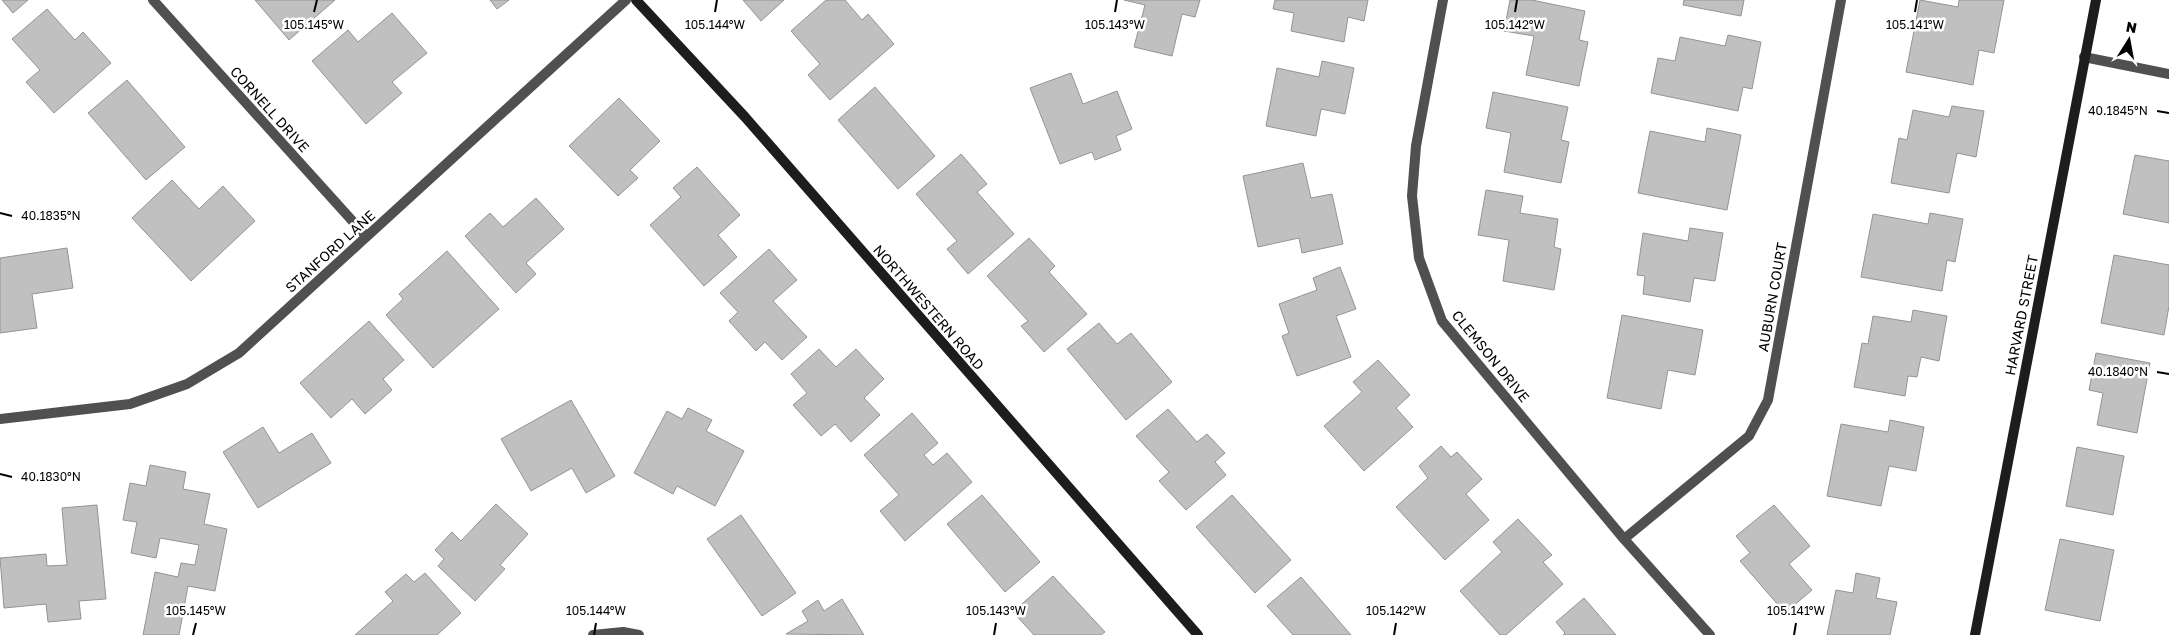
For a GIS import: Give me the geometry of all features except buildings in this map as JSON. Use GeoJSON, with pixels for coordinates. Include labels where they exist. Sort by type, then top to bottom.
{"type":"FeatureCollection","features":[{"type":"Feature","properties":{"kind":"street","name":"CORNELL DRIVE"},"geometry":{"type":"LineString","coordinates":[[153,0],[366,236]]}},
{"type":"Feature","properties":{"kind":"street","name":"STANFORD LANE"},"geometry":{"type":"LineString","coordinates":[[0,419],[130,404],[187,384],[239,353],[626,0]]}},
{"type":"Feature","properties":{"kind":"street","name":"NORTHWESTERN ROAD"},"geometry":{"type":"LineString","coordinates":[[636,0],[745,117],[1198,635]]}},
{"type":"Feature","properties":{"kind":"street","name":"CLEMSON DRIVE"},"geometry":{"type":"LineString","coordinates":[[1443,0],[1416,146],[1412,196],[1419,258],[1442,321],[1624,539],[1710,635]]}},
{"type":"Feature","properties":{"kind":"street","name":"AUBURN COURT"},"geometry":{"type":"LineString","coordinates":[[1624,539],[1748,436],[1768,400],[1841,0]]}},
{"type":"Feature","properties":{"kind":"street","name":"HARVARD STREET"},"geometry":{"type":"LineString","coordinates":[[1975,635],[2096,0]]}},
{"type":"Feature","properties":{"kind":"street"},"geometry":{"type":"LineString","coordinates":[[2084,57],[2169,74]]}},
{"type":"Feature","properties":{"kind":"street"},"geometry":{"type":"LineString","coordinates":[[593,635],[622,632],[639,635]]}}]}
